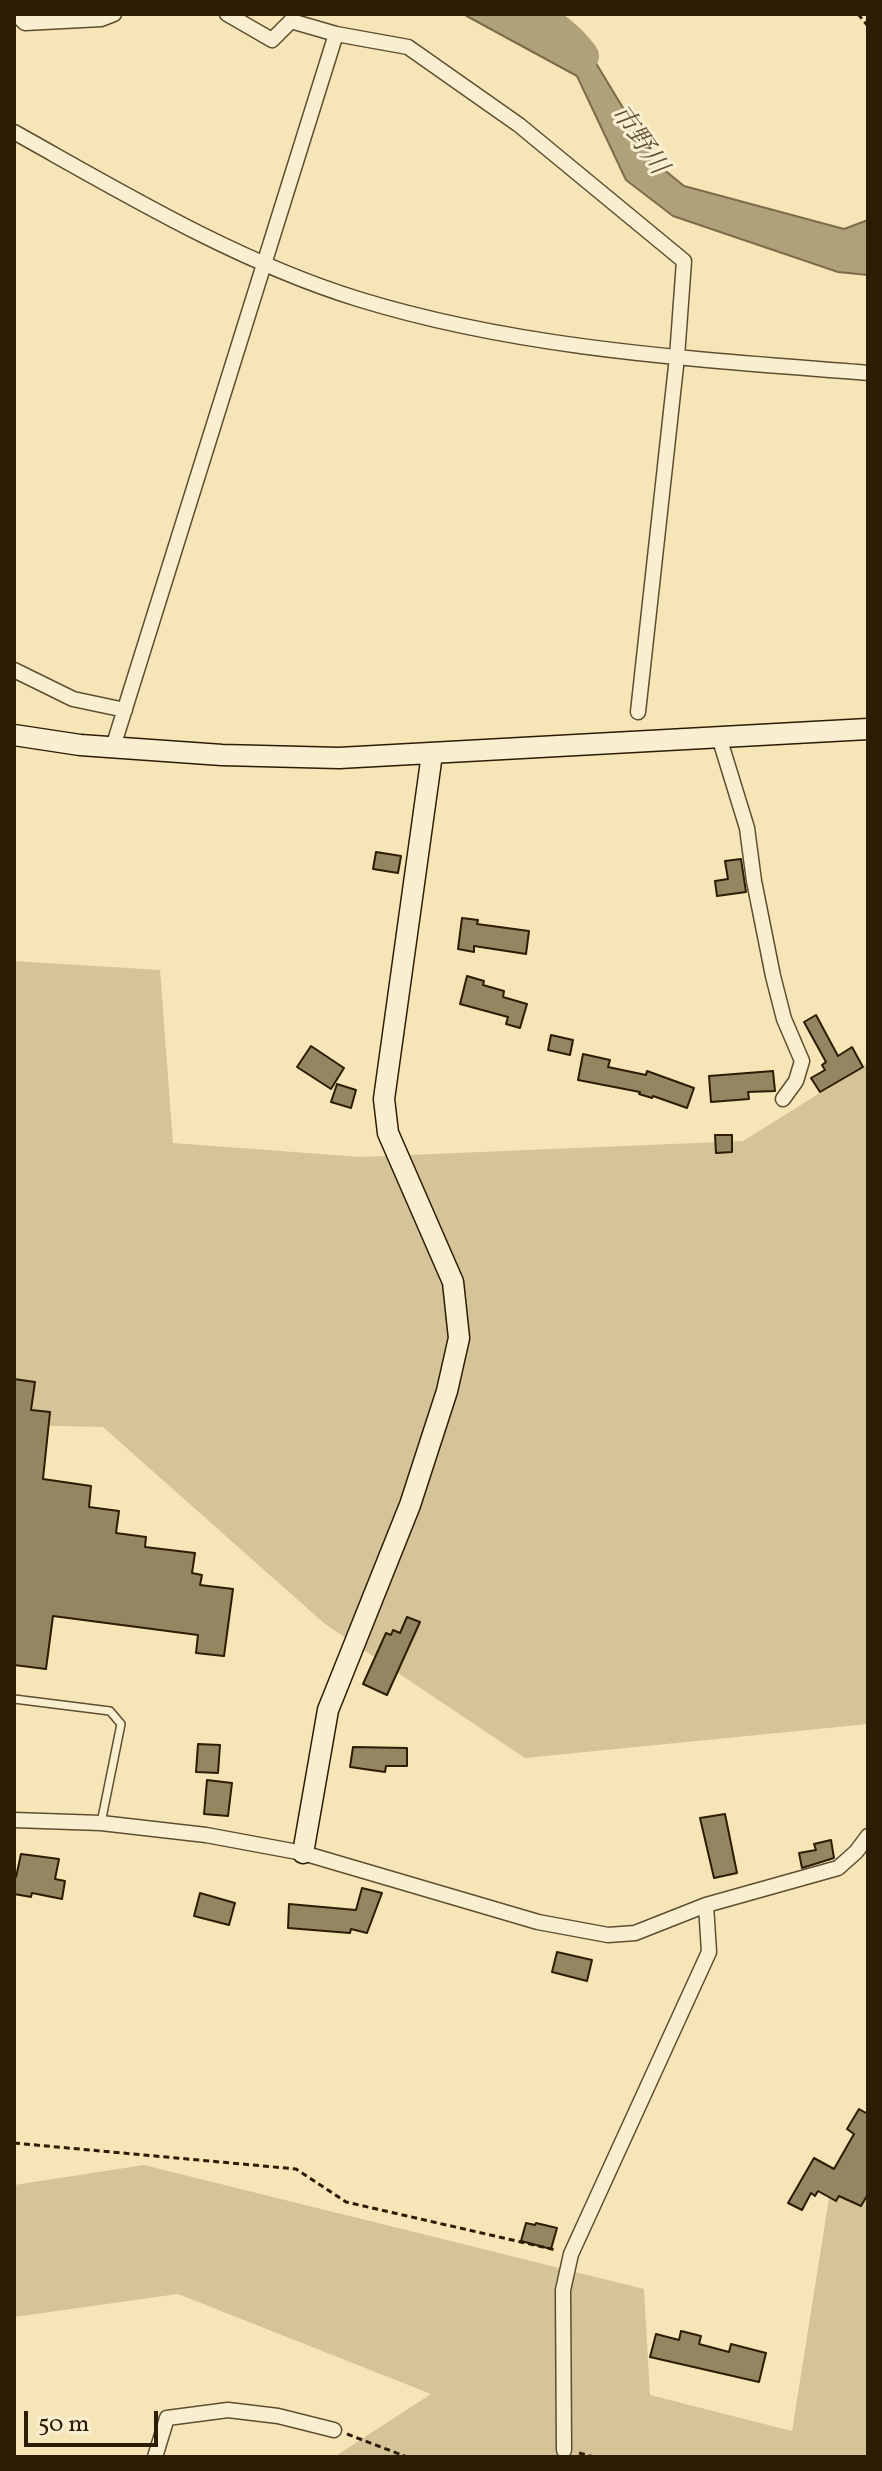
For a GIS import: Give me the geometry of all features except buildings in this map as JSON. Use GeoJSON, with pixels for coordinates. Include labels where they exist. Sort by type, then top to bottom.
{"type":"FeatureCollection","features":[{"type":"Feature","properties":{"kind":"street"},"geometry":{"type":"LineString","coordinates":[[16,14],[25,23],[101,19],[114,14]]}},
{"type":"Feature","properties":{"kind":"street"},"geometry":{"type":"LineString","coordinates":[[227,14],[272,40],[291,21],[336,34],[408,47],[519,125],[684,261],[677,357],[638,712]]}},
{"type":"Feature","properties":{"kind":"street"},"geometry":{"type":"LineString","coordinates":[[113,747],[336,34]]}},
{"type":"Feature","properties":{"kind":"street"},"geometry":{"type":"LineString","coordinates":[[14,132],[167,217],[264,265],[356,299],[440,322],[532,339],[677,357],[868,373]]}},
{"type":"Feature","properties":{"kind":"street"},"geometry":{"type":"LineString","coordinates":[[14,670],[73,699],[125,710]]}},
{"type":"Feature","properties":{"kind":"street"},"geometry":{"type":"LineString","coordinates":[[14,735],[113,747],[222,755],[339,758],[868,729]]}},
{"type":"Feature","properties":{"kind":"street"},"geometry":{"type":"LineString","coordinates":[[719,737],[747,828],[754,881],[776,990],[784,1019],[802,1061],[796,1081],[783,1099]]}},
{"type":"Feature","properties":{"kind":"street"},"geometry":{"type":"LineString","coordinates":[[303,1853],[328,1710],[410,1505],[447,1391],[459,1338],[453,1282],[388,1133],[384,1099],[432,754]]}},
{"type":"Feature","properties":{"kind":"street"},"geometry":{"type":"LineString","coordinates":[[14,1820],[101,1823],[206,1835],[303,1853],[538,1922],[608,1935],[635,1933],[706,1905],[838,1868],[868,1836]]}},
{"type":"Feature","properties":{"kind":"street"},"geometry":{"type":"LineString","coordinates":[[564,2450],[563,2290],[571,2254],[709,1952],[706,1905]]}},
{"type":"Feature","properties":{"kind":"street"},"geometry":{"type":"LineString","coordinates":[[155,2457],[167,2418],[228,2410],[278,2416],[334,2430]]}},
{"type":"Feature","properties":{"kind":"lane"},"geometry":{"type":"LineString","coordinates":[[14,1699],[110,1711],[121,1724],[101,1823]]}},
{"type":"Feature","properties":{"kind":"path"},"geometry":{"type":"LineString","coordinates":[[858,14],[868,26]]}},
{"type":"Feature","properties":{"kind":"path"},"geometry":{"type":"LineString","coordinates":[[14,2143],[296,2169],[346,2202],[571,2254]]}},
{"type":"Feature","properties":{"kind":"path"},"geometry":{"type":"LineString","coordinates":[[334,2430],[407,2457]]}},
{"type":"Feature","properties":{"kind":"shaded area"},"geometry":{"type":"Polygon","coordinates":[[[14,961],[160,970],[173,1143],[361,1157],[743,1141],[868,1063],[868,1724],[525,1758],[325,1624],[103,1427],[14,1425],[14,961]]]}},
{"type":"Feature","properties":{"kind":"shaded area"},"geometry":{"type":"Polygon","coordinates":[[[144,2165],[644,2289],[650,2395],[792,2431],[830,2192],[868,2165],[868,2457],[334,2457],[431,2394],[178,2294],[14,2317],[14,2185],[144,2165]]]}},
{"type":"Feature","properties":{"kind":"water"},"geometry":{"type":"Polygon","coordinates":[[[463,14],[533,14],[588,50],[657,164],[684,186],[844,229],[868,220],[868,275],[838,272],[673,216],[626,180],[577,76],[463,14]]]}},
{"type":"Feature","properties":{"kind":"waterway","name":"市野川"},"geometry":{"type":"LineString","coordinates":[[529,14],[559,31],[583,56]]}}]}
